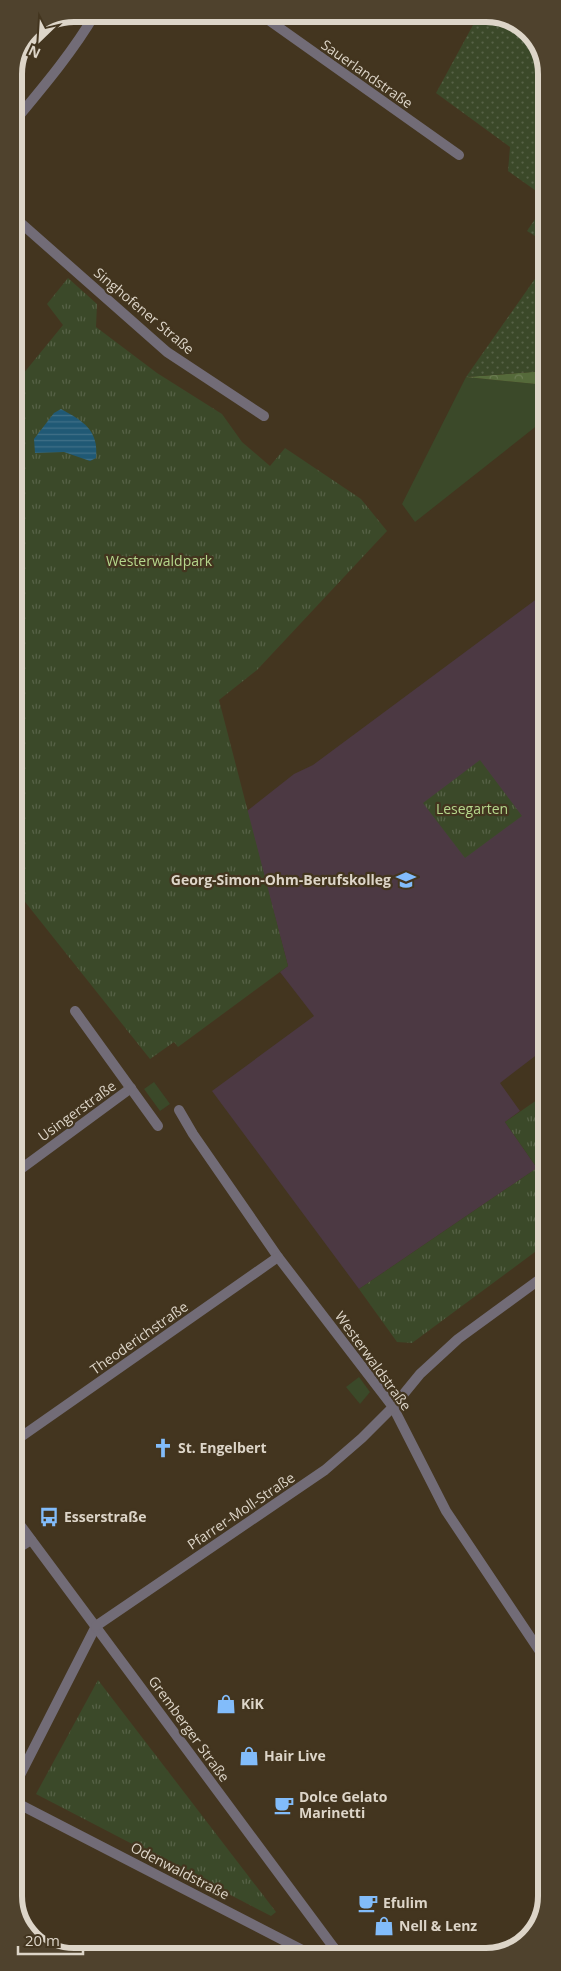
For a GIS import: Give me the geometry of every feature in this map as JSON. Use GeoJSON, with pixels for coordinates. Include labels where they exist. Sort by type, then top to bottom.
{"type":"FeatureCollection","features":[{"type":"Feature","properties":{"kind":"street"},"geometry":{"type":"LineString","coordinates":[[22,113],[52,77],[90,22]]}},
{"type":"Feature","properties":{"kind":"street","name":"Sauerlandstraße"},"geometry":{"type":"LineString","coordinates":[[272,22],[459,155]]}},
{"type":"Feature","properties":{"kind":"street","name":"Singhofener Straße"},"geometry":{"type":"LineString","coordinates":[[22,224],[168,352],[264,416]]}},
{"type":"Feature","properties":{"kind":"street","name":"Usingerstraße"},"geometry":{"type":"LineString","coordinates":[[76,1011],[158,1126]]}},
{"type":"Feature","properties":{"kind":"street","name":"Usingerstraße"},"geometry":{"type":"LineString","coordinates":[[22,1168],[131,1088]]}},
{"type":"Feature","properties":{"kind":"street","name":"Westerwaldstraße"},"geometry":{"type":"LineString","coordinates":[[179,1110],[193,1134],[278,1257],[393,1407],[446,1511],[538,1649]]}},
{"type":"Feature","properties":{"kind":"street","name":"Theoderichstraße"},"geometry":{"type":"LineString","coordinates":[[22,1435],[278,1257]]}},
{"type":"Feature","properties":{"kind":"street","name":"Pfarrer-Moll-Straße"},"geometry":{"type":"LineString","coordinates":[[96,1626],[325,1470],[362,1438],[393,1407],[420,1374],[458,1339],[538,1281]]}},
{"type":"Feature","properties":{"kind":"street","name":"Gremberger Straße"},"geometry":{"type":"LineString","coordinates":[[22,1528],[334,1948]]}},
{"type":"Feature","properties":{"kind":"street"},"geometry":{"type":"LineString","coordinates":[[22,1546],[31,1540]]}},
{"type":"Feature","properties":{"kind":"street"},"geometry":{"type":"LineString","coordinates":[[22,1772],[96,1626]]}},
{"type":"Feature","properties":{"kind":"street","name":"Odenwaldstraße"},"geometry":{"type":"LineString","coordinates":[[22,1806],[298,1948]]}},
{"type":"Feature","properties":{"kind":"shaded area"},"geometry":{"type":"Polygon","coordinates":[[[538,598],[538,1054],[500,1083],[520,1111],[505,1122],[537,1168],[359,1289],[212,1091],[314,1016],[280,972],[288,966],[247,811],[294,774],[313,765],[538,598]]]}},
{"type":"Feature","properties":{"kind":"green space"},"geometry":{"type":"Polygon","coordinates":[[[474,23],[500,24],[521,35],[532,48],[538,64],[538,192],[508,171],[510,147],[436,93],[474,23]]]}},
{"type":"Feature","properties":{"kind":"green space"},"geometry":{"type":"Polygon","coordinates":[[[538,215],[538,238],[527,231],[538,215]]]}},
{"type":"Feature","properties":{"kind":"green space"},"geometry":{"type":"Polygon","coordinates":[[[538,274],[538,372],[466,377],[538,274]]]}},
{"type":"Feature","properties":{"kind":"green space","name":"Westerwaldpark"},"geometry":{"type":"Polygon","coordinates":[[[68,278],[97,304],[96,327],[157,373],[222,414],[242,442],[270,466],[285,448],[361,499],[387,531],[257,670],[219,700],[288,966],[178,1047],[174,1042],[150,1059],[22,898],[22,375],[63,325],[47,304],[68,278]]]}},
{"type":"Feature","properties":{"kind":"green space"},"geometry":{"type":"Polygon","coordinates":[[[538,372],[538,384],[466,377],[538,372]]]}},
{"type":"Feature","properties":{"kind":"green space"},"geometry":{"type":"Polygon","coordinates":[[[466,377],[538,384],[538,425],[415,522],[402,504],[466,377]]]}},
{"type":"Feature","properties":{"kind":"green space","name":"Lesegarten"},"geometry":{"type":"Polygon","coordinates":[[[480,760],[522,816],[465,858],[423,803],[480,760]]]}},
{"type":"Feature","properties":{"kind":"green space"},"geometry":{"type":"Polygon","coordinates":[[[154,1082],[170,1104],[160,1111],[144,1089],[154,1082]]]}},
{"type":"Feature","properties":{"kind":"green space"},"geometry":{"type":"Polygon","coordinates":[[[538,1099],[538,1250],[412,1343],[397,1342],[359,1289],[537,1168],[505,1122],[538,1099]]]}},
{"type":"Feature","properties":{"kind":"green space"},"geometry":{"type":"Polygon","coordinates":[[[359,1377],[370,1392],[360,1404],[346,1387],[359,1377]]]}},
{"type":"Feature","properties":{"kind":"green space"},"geometry":{"type":"Polygon","coordinates":[[[98,1680],[276,1912],[271,1916],[36,1794],[98,1680]]]}},
{"type":"Feature","properties":{"kind":"water"},"geometry":{"type":"Polygon","coordinates":[[[61,409],[83,422],[92,433],[95,440],[96,458],[90,461],[64,452],[35,453],[34,439],[54,413],[61,409]]]}},
{"type":"Feature","properties":{"kind":"place","name":"Georg-Simon-Ohm-Berufskolleg"},"geometry":{"type":"Point","coordinates":[406,880]}},
{"type":"Feature","properties":{"kind":"place","name":"St. Engelbert"},"geometry":{"type":"Point","coordinates":[163,1448]}},
{"type":"Feature","properties":{"kind":"place","name":"Esserstraße"},"geometry":{"type":"Point","coordinates":[49,1517]}},
{"type":"Feature","properties":{"kind":"place","name":"KiK"},"geometry":{"type":"Point","coordinates":[226,1704]}},
{"type":"Feature","properties":{"kind":"place","name":"Hair Live"},"geometry":{"type":"Point","coordinates":[249,1756]}},
{"type":"Feature","properties":{"kind":"place","name":"Dolce Gelato Marinetti"},"geometry":{"type":"Point","coordinates":[284,1805]}},
{"type":"Feature","properties":{"kind":"place","name":"Efulim"},"geometry":{"type":"Point","coordinates":[368,1903]}},
{"type":"Feature","properties":{"kind":"place","name":"Nell & Lenz"},"geometry":{"type":"Point","coordinates":[384,1926]}}]}
